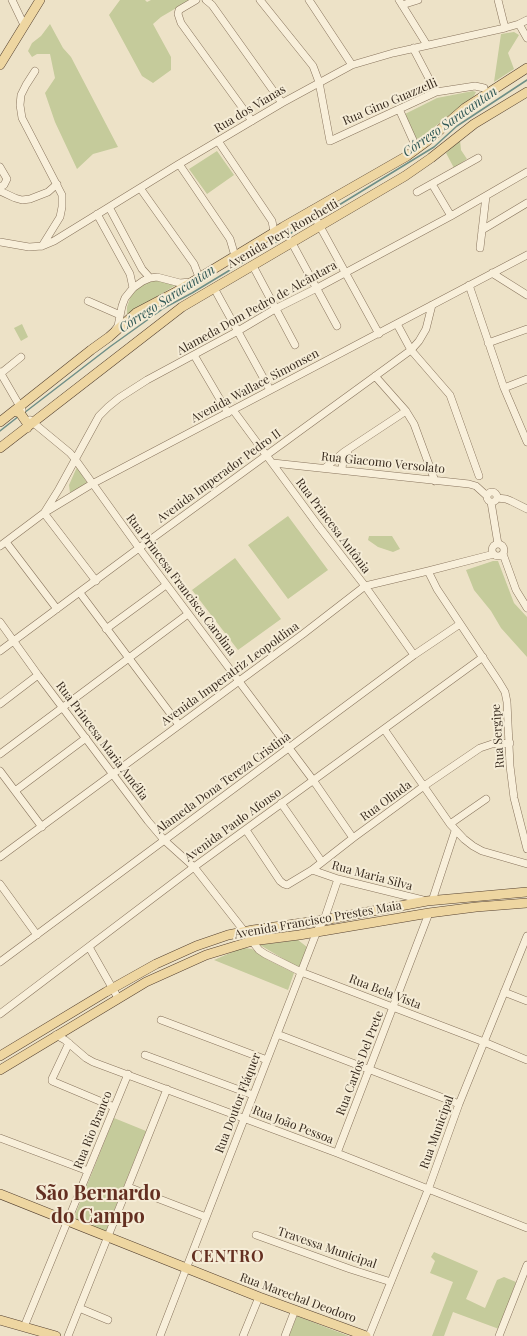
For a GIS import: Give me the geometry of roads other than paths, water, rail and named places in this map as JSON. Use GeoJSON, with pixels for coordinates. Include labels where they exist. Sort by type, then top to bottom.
{"type":"FeatureCollection","features":[{"type":"Feature","properties":{"kind":"main road"},"geometry":{"type":"LineString","coordinates":[[0,65],[40,0]]}},
{"type":"Feature","properties":{"kind":"main road","name":"Avenida Pery Ronchetti"},"geometry":{"type":"LineString","coordinates":[[0,448],[29,423],[177,310],[292,243],[342,194],[418,149],[465,108],[527,68]]}},
{"type":"Feature","properties":{"kind":"main road","name":"Avenida Pery Ronchetti"},"geometry":{"type":"LineString","coordinates":[[0,422],[19,410],[91,350],[110,337],[136,313],[274,232],[316,218],[413,171],[474,124],[527,92]]}},
{"type":"Feature","properties":{"kind":"main road"},"geometry":{"type":"LineString","coordinates":[[19,410],[29,423]]}},
{"type":"Feature","properties":{"kind":"main road","name":"Avenida Francisco Prestes Maia"},"geometry":{"type":"LineString","coordinates":[[0,1056],[156,964],[196,946],[228,935],[244,931],[324,920],[430,901],[527,892]]}},
{"type":"Feature","properties":{"kind":"main road","name":"Avenida Francisco Prestes Maia"},"geometry":{"type":"LineString","coordinates":[[0,1070],[146,982],[206,955],[252,941],[299,935],[429,913],[527,903]]}},
{"type":"Feature","properties":{"kind":"main road","name":"Rua Marechal Deodoro"},"geometry":{"type":"LineString","coordinates":[[0,1194],[186,1269],[366,1336]]}},
{"type":"Feature","properties":{"kind":"main road"},"geometry":{"type":"LineString","coordinates":[[0,1320],[56,1336]]}},
{"type":"Feature","properties":{"kind":"street"},"geometry":{"type":"LineString","coordinates":[[12,0],[24,24]]}},
{"type":"Feature","properties":{"kind":"street"},"geometry":{"type":"LineString","coordinates":[[196,0],[179,10],[178,14],[181,23],[252,121]]}},
{"type":"Feature","properties":{"kind":"street"},"geometry":{"type":"LineString","coordinates":[[206,0],[212,5],[282,103]]}},
{"type":"Feature","properties":{"kind":"street"},"geometry":{"type":"LineString","coordinates":[[260,0],[313,66],[319,82]]}},
{"type":"Feature","properties":{"kind":"street"},"geometry":{"type":"LineString","coordinates":[[309,0],[352,65]]}},
{"type":"Feature","properties":{"kind":"street"},"geometry":{"type":"LineString","coordinates":[[418,0],[401,2],[427,45]]}},
{"type":"Feature","properties":{"kind":"street"},"geometry":{"type":"LineString","coordinates":[[498,0],[504,28]]}},
{"type":"Feature","properties":{"kind":"street","name":"Rua dos Vianas"},"geometry":{"type":"LineString","coordinates":[[0,242],[29,247],[42,246],[54,241],[178,164],[282,103],[352,65],[413,48],[504,28],[527,20]]}},
{"type":"Feature","properties":{"kind":"street"},"geometry":{"type":"LineString","coordinates":[[519,24],[527,38]]}},
{"type":"Feature","properties":{"kind":"street"},"geometry":{"type":"LineString","coordinates":[[413,48],[436,92]]}},
{"type":"Feature","properties":{"kind":"street"},"geometry":{"type":"LineString","coordinates":[[35,71],[21,95],[20,105],[22,118],[62,195],[60,217],[42,246]]}},
{"type":"Feature","properties":{"kind":"street","name":"Rua Gino Guazzelli"},"geometry":{"type":"LineString","coordinates":[[319,82],[330,141],[436,92],[476,86],[484,88]]}},
{"type":"Feature","properties":{"kind":"street"},"geometry":{"type":"LineString","coordinates":[[399,109],[418,149]]}},
{"type":"Feature","properties":{"kind":"street"},"geometry":{"type":"LineString","coordinates":[[218,141],[272,221],[274,232]]}},
{"type":"Feature","properties":{"kind":"street"},"geometry":{"type":"LineString","coordinates":[[417,192],[478,158]]}},
{"type":"Feature","properties":{"kind":"street"},"geometry":{"type":"LineString","coordinates":[[178,164],[230,239],[235,256]]}},
{"type":"Feature","properties":{"kind":"street"},"geometry":{"type":"LineString","coordinates":[[0,167],[7,179],[4,185],[0,187]]}},
{"type":"Feature","properties":{"kind":"street","name":"Alameda Dom Pedro de Alcântara"},"geometry":{"type":"LineString","coordinates":[[44,513],[59,489],[99,416],[108,406],[119,398],[147,380],[275,309],[451,216],[527,172]]}},
{"type":"Feature","properties":{"kind":"street"},"geometry":{"type":"LineString","coordinates":[[0,191],[22,200],[30,199],[48,192],[57,184]]}},
{"type":"Feature","properties":{"kind":"street"},"geometry":{"type":"LineString","coordinates":[[432,184],[451,216]]}},
{"type":"Feature","properties":{"kind":"street"},"geometry":{"type":"LineString","coordinates":[[140,188],[194,264],[196,279]]}},
{"type":"Feature","properties":{"kind":"street"},"geometry":{"type":"LineString","coordinates":[[480,248],[486,196]]}},
{"type":"Feature","properties":{"kind":"street"},"geometry":{"type":"LineString","coordinates":[[482,230],[527,203]]}},
{"type":"Feature","properties":{"kind":"street"},"geometry":{"type":"LineString","coordinates":[[109,207],[143,271],[150,278]]}},
{"type":"Feature","properties":{"kind":"street"},"geometry":{"type":"LineString","coordinates":[[97,214],[130,274],[133,282],[133,288]]}},
{"type":"Feature","properties":{"kind":"street"},"geometry":{"type":"LineString","coordinates":[[316,218],[379,334]]}},
{"type":"Feature","properties":{"kind":"street"},"geometry":{"type":"LineString","coordinates":[[292,243],[337,326]]}},
{"type":"Feature","properties":{"kind":"street","name":"Avenida Wallace Simonsen"},"geometry":{"type":"LineString","coordinates":[[3,544],[44,513],[92,484],[379,334],[469,285],[527,256]]}},
{"type":"Feature","properties":{"kind":"street"},"geometry":{"type":"LineString","coordinates":[[253,266],[295,345]]}},
{"type":"Feature","properties":{"kind":"street"},"geometry":{"type":"LineString","coordinates":[[492,274],[527,295]]}},
{"type":"Feature","properties":{"kind":"street","name":"Avenida Pery Ronchetti"},"geometry":{"type":"LineString","coordinates":[[91,350],[116,329],[125,298],[133,288],[143,281],[150,278],[163,278],[180,284],[196,279]]}},
{"type":"Feature","properties":{"kind":"street"},"geometry":{"type":"LineString","coordinates":[[469,285],[504,388],[524,426],[527,442]]}},
{"type":"Feature","properties":{"kind":"street"},"geometry":{"type":"LineString","coordinates":[[214,288],[270,390]]}},
{"type":"Feature","properties":{"kind":"street"},"geometry":{"type":"LineString","coordinates":[[88,301],[120,315]]}},
{"type":"Feature","properties":{"kind":"street","name":"Avenida Imperador Pedro II"},"geometry":{"type":"LineString","coordinates":[[0,651],[411,350],[419,341],[426,329],[432,305]]}},
{"type":"Feature","properties":{"kind":"street"},"geometry":{"type":"LineString","coordinates":[[396,324],[411,350],[450,395],[479,476]]}},
{"type":"Feature","properties":{"kind":"street"},"geometry":{"type":"LineString","coordinates":[[488,343],[527,329]]}},
{"type":"Feature","properties":{"kind":"street","name":"Rua Princesa Antônia"},"geometry":{"type":"LineString","coordinates":[[194,355],[230,412],[265,456],[273,463],[317,524],[365,586],[414,655]]}},
{"type":"Feature","properties":{"kind":"street"},"geometry":{"type":"LineString","coordinates":[[19,410],[0,373],[22,356]]}},
{"type":"Feature","properties":{"kind":"street"},"geometry":{"type":"LineString","coordinates":[[375,376],[406,412],[414,424],[435,481]]}},
{"type":"Feature","properties":{"kind":"street"},"geometry":{"type":"LineString","coordinates":[[504,388],[527,379]]}},
{"type":"Feature","properties":{"kind":"street"},"geometry":{"type":"LineString","coordinates":[[326,468],[332,461],[352,447],[406,412]]}},
{"type":"Feature","properties":{"kind":"street","name":"Rua Princesa Francisca Carolina"},"geometry":{"type":"LineString","coordinates":[[29,423],[70,453],[75,459],[166,585],[313,780],[353,838]]}},
{"type":"Feature","properties":{"kind":"street"},"geometry":{"type":"LineString","coordinates":[[342,469],[343,458],[352,447]]}},
{"type":"Feature","properties":{"kind":"street","name":"Rua Giacomo Versolato"},"geometry":{"type":"LineString","coordinates":[[273,463],[342,469],[473,485],[492,498],[506,499],[527,509]]}},
{"type":"Feature","properties":{"kind":"street"},"geometry":{"type":"LineString","coordinates":[[282,476],[283,470],[288,464]]}},
{"type":"Feature","properties":{"kind":"street"},"geometry":{"type":"LineString","coordinates":[[492,498],[498,544]]}},
{"type":"Feature","properties":{"kind":"street"},"geometry":{"type":"LineString","coordinates":[[44,513],[96,580]]}},
{"type":"Feature","properties":{"kind":"street"},"geometry":{"type":"LineString","coordinates":[[3,544],[57,609]]}},
{"type":"Feature","properties":{"kind":"street"},"geometry":{"type":"LineString","coordinates":[[498,544],[493,548],[494,554],[497,556],[503,554]]}},
{"type":"Feature","properties":{"kind":"street"},"geometry":{"type":"LineString","coordinates":[[498,544],[502,545],[504,548],[503,554],[516,590],[527,608]]}},
{"type":"Feature","properties":{"kind":"street","name":"Avenida Imperatriz Leopoldina"},"geometry":{"type":"LineString","coordinates":[[0,858],[303,634],[365,586],[494,554]]}},
{"type":"Feature","properties":{"kind":"street","name":"Rua Sergipe"},"geometry":{"type":"LineString","coordinates":[[428,571],[437,589],[483,656],[505,692],[510,743],[510,766],[514,798],[527,849]]}},
{"type":"Feature","properties":{"kind":"street"},"geometry":{"type":"LineString","coordinates":[[106,629],[166,585]]}},
{"type":"Feature","properties":{"kind":"street"},"geometry":{"type":"LineString","coordinates":[[80,593],[179,725]]}},
{"type":"Feature","properties":{"kind":"street"},"geometry":{"type":"LineString","coordinates":[[0,754],[188,614]]}},
{"type":"Feature","properties":{"kind":"street","name":"Rua Princesa Maria Amélia"},"geometry":{"type":"LineString","coordinates":[[0,622],[112,774],[164,840],[194,867],[244,931]]}},
{"type":"Feature","properties":{"kind":"street","name":"Alameda Dona Tereza Cristina"},"geometry":{"type":"LineString","coordinates":[[0,962],[414,655],[460,624]]}},
{"type":"Feature","properties":{"kind":"street","name":"Avenida Paulo Afonso"},"geometry":{"type":"LineString","coordinates":[[0,1014],[194,867],[483,656]]}},
{"type":"Feature","properties":{"kind":"street"},"geometry":{"type":"LineString","coordinates":[[0,704],[38,675]]}},
{"type":"Feature","properties":{"kind":"street"},"geometry":{"type":"LineString","coordinates":[[384,729],[455,831],[472,846],[482,851],[527,864]]}},
{"type":"Feature","properties":{"kind":"street"},"geometry":{"type":"LineString","coordinates":[[15,791],[86,738]]}},
{"type":"Feature","properties":{"kind":"street","name":"Rua Olinda"},"geometry":{"type":"LineString","coordinates":[[246,830],[280,880],[287,885],[312,870],[424,786],[484,746],[510,743]]}},
{"type":"Feature","properties":{"kind":"street"},"geometry":{"type":"LineString","coordinates":[[0,771],[42,827]]}},
{"type":"Feature","properties":{"kind":"street"},"geometry":{"type":"LineString","coordinates":[[450,824],[486,799]]}},
{"type":"Feature","properties":{"kind":"street"},"geometry":{"type":"LineString","coordinates":[[281,803],[322,862]]}},
{"type":"Feature","properties":{"kind":"street"},"geometry":{"type":"LineString","coordinates":[[430,901],[455,831]]}},
{"type":"Feature","properties":{"kind":"street","name":"Rua Maria Silva"},"geometry":{"type":"LineString","coordinates":[[312,870],[338,879],[430,901]]}},
{"type":"Feature","properties":{"kind":"street","name":"Rua Doutor Fláquer"},"geometry":{"type":"LineString","coordinates":[[160,1336],[317,931],[324,920],[338,879]]}},
{"type":"Feature","properties":{"kind":"street"},"geometry":{"type":"LineString","coordinates":[[0,884],[37,935]]}},
{"type":"Feature","properties":{"kind":"street","name":"Rua Carlos Del Prete"},"geometry":{"type":"LineString","coordinates":[[337,1153],[429,913]]}},
{"type":"Feature","properties":{"kind":"street","name":"Rua Bela Vista"},"geometry":{"type":"LineString","coordinates":[[244,931],[265,954],[301,972],[527,1060]]}},
{"type":"Feature","properties":{"kind":"street","name":"Rua Municipal"},"geometry":{"type":"LineString","coordinates":[[369,1336],[428,1190],[459,1104],[527,936]]}},
{"type":"Feature","properties":{"kind":"street"},"geometry":{"type":"LineString","coordinates":[[89,947],[118,998]]}},
{"type":"Feature","properties":{"kind":"street"},"geometry":{"type":"LineString","coordinates":[[504,992],[527,1001]]}},
{"type":"Feature","properties":{"kind":"street"},"geometry":{"type":"LineString","coordinates":[[161,1020],[267,1060]]}},
{"type":"Feature","properties":{"kind":"street"},"geometry":{"type":"LineString","coordinates":[[277,1034],[459,1104]]}},
{"type":"Feature","properties":{"kind":"street","name":"Rua João Pessoa"},"geometry":{"type":"LineString","coordinates":[[56,1035],[69,1043],[90,1060],[337,1153],[527,1228]]}},
{"type":"Feature","properties":{"kind":"street"},"geometry":{"type":"LineString","coordinates":[[69,1043],[52,1081],[114,1107]]}},
{"type":"Feature","properties":{"kind":"street"},"geometry":{"type":"LineString","coordinates":[[145,1055],[253,1095]]}},
{"type":"Feature","properties":{"kind":"street","name":"Rua Rio Branco"},"geometry":{"type":"LineString","coordinates":[[24,1327],[128,1074]]}},
{"type":"Feature","properties":{"kind":"street"},"geometry":{"type":"LineString","coordinates":[[68,1336],[167,1089]]}},
{"type":"Feature","properties":{"kind":"street"},"geometry":{"type":"LineString","coordinates":[[0,1138],[88,1171]]}},
{"type":"Feature","properties":{"kind":"street"},"geometry":{"type":"LineString","coordinates":[[128,1188],[206,1217]]}},
{"type":"Feature","properties":{"kind":"street","name":"Travessa Municipal"},"geometry":{"type":"LineString","coordinates":[[256,1235],[391,1282]]}},
{"type":"Feature","properties":{"kind":"street"},"geometry":{"type":"LineString","coordinates":[[499,1336],[527,1265]]}},
{"type":"Feature","properties":{"kind":"street"},"geometry":{"type":"LineString","coordinates":[[243,1336],[259,1297]]}},
{"type":"Feature","properties":{"kind":"street"},"geometry":{"type":"LineString","coordinates":[[79,1308],[108,1320]]}},
{"type":"Feature","properties":{"kind":"street"},"geometry":{"type":"LineString","coordinates":[[285,1336],[295,1310]]}},
{"type":"Feature","properties":{"kind":"waterway","name":"Córrego Saracantan"},"geometry":{"type":"LineString","coordinates":[[321,216],[434,147],[457,126],[527,80]]}},
{"type":"Feature","properties":{"kind":"waterway","name":"Córrego Saracantan"},"geometry":{"type":"LineString","coordinates":[[24,413],[111,346],[164,308],[192,293],[311,221]]}},
{"type":"Feature","properties":{"kind":"waterway","name":"Córrego Saracantan"},"geometry":{"type":"LineString","coordinates":[[0,431],[19,416]]}},
{"type":"Feature","properties":{"kind":"district","name":"São Bernardo do Campo"},"geometry":{"type":"Point","coordinates":[98,1206]}},
{"type":"Feature","properties":{"kind":"district","name":"CENTRO"},"geometry":{"type":"Point","coordinates":[228,1257]}}]}
